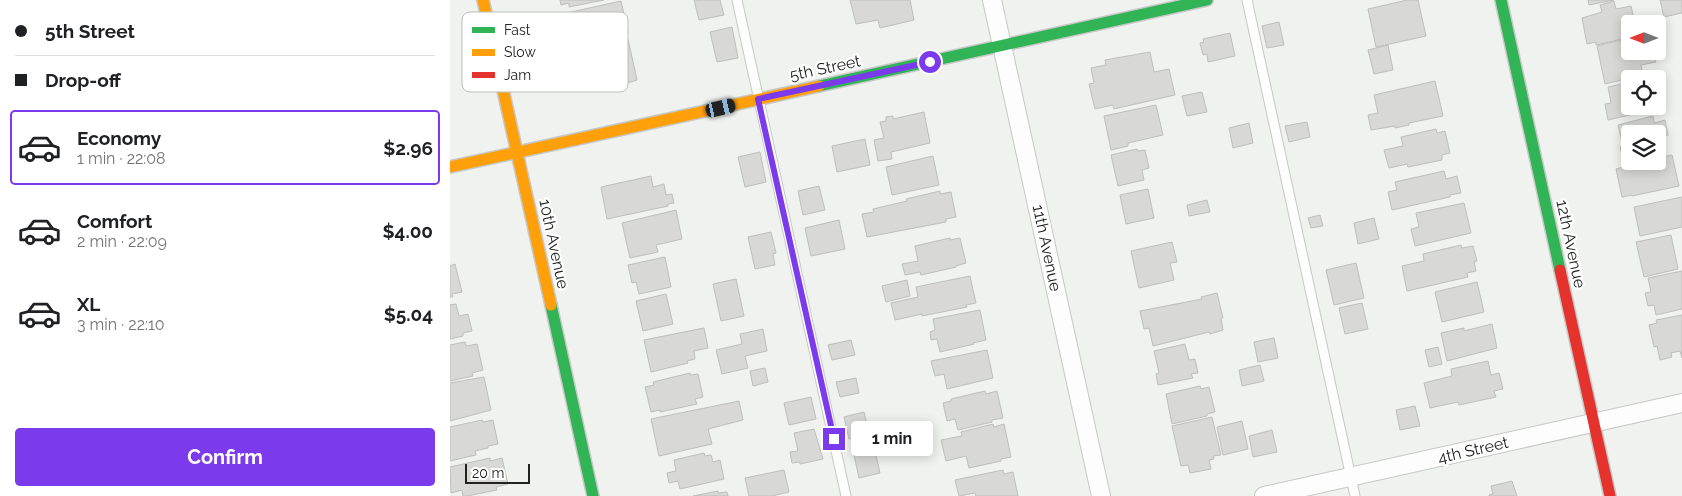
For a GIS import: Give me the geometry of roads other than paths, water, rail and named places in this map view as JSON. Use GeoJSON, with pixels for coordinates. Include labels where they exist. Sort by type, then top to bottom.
{"type":"FeatureCollection","features":[{"type":"Feature","properties":{"kind":"street","name":"11th Avenue"},"geometry":{"type":"LineString","coordinates":[[992,0],[1102,496]]}},
{"type":"Feature","properties":{"kind":"street","name":"5th Street"},"geometry":{"type":"LineString","coordinates":[[450,167],[1206,0]]}},
{"type":"Feature","properties":{"kind":"street","name":"12th Avenue"},"geometry":{"type":"LineString","coordinates":[[1501,0],[1610,496]]}},
{"type":"Feature","properties":{"kind":"street","name":"10th Avenue"},"geometry":{"type":"LineString","coordinates":[[503,92],[593,496]]}},
{"type":"Feature","properties":{"kind":"street","name":"4th Street"},"geometry":{"type":"LineString","coordinates":[[1264,496],[1682,404]]}},
{"type":"Feature","properties":{"kind":"lane"},"geometry":{"type":"LineString","coordinates":[[737,0],[846,496]]}},
{"type":"Feature","properties":{"kind":"lane"},"geometry":{"type":"LineString","coordinates":[[1247,0],[1355,496]]}}]}
